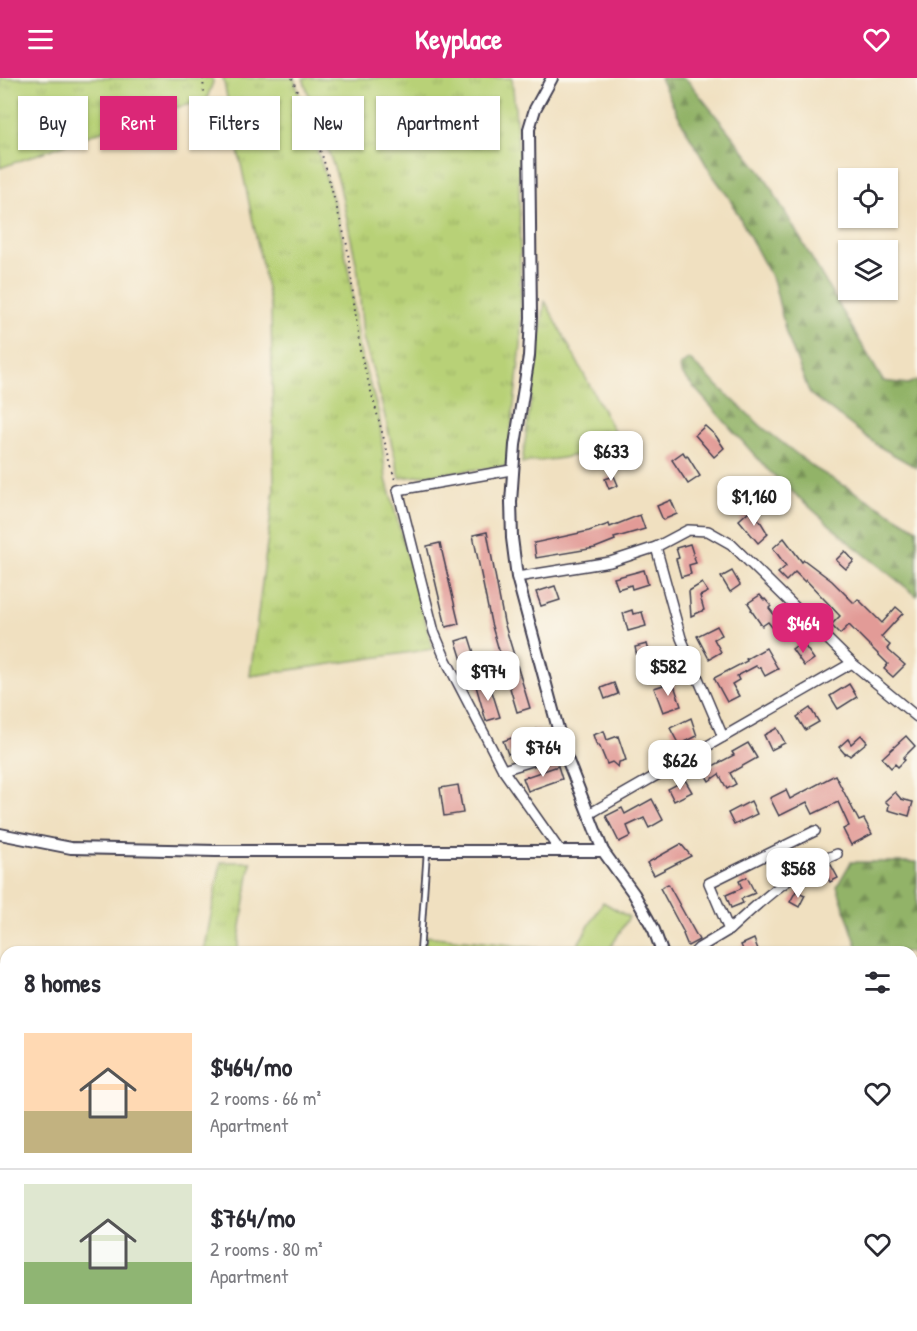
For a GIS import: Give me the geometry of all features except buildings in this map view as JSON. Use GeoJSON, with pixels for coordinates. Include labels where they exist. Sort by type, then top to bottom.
{"type":"FeatureCollection","features":[{"type":"Feature","properties":{"kind":"street"},"geometry":{"type":"LineString","coordinates":[[552,78],[535,109],[529,129],[531,296],[529,356],[512,470],[512,538],[517,577],[564,751],[603,851],[634,894],[654,930],[660,946]]}},
{"type":"Feature","properties":{"kind":"street"},"geometry":{"type":"LineString","coordinates":[[512,470],[398,490],[434,632],[445,658],[503,770],[560,851]]}},
{"type":"Feature","properties":{"kind":"street"},"geometry":{"type":"LineString","coordinates":[[517,577],[610,562],[656,547],[688,531],[708,531],[731,544],[852,663],[917,717]]}},
{"type":"Feature","properties":{"kind":"street"},"geometry":{"type":"LineString","coordinates":[[656,547],[681,638],[723,737]]}},
{"type":"Feature","properties":{"kind":"street"},"geometry":{"type":"LineString","coordinates":[[589,814],[852,663]]}},
{"type":"Feature","properties":{"kind":"street"},"geometry":{"type":"LineString","coordinates":[[503,770],[564,751]]}},
{"type":"Feature","properties":{"kind":"street"},"geometry":{"type":"LineString","coordinates":[[729,930],[709,883],[815,831]]}},
{"type":"Feature","properties":{"kind":"street"},"geometry":{"type":"LineString","coordinates":[[0,834],[71,848],[216,851],[603,851]]}},
{"type":"Feature","properties":{"kind":"street"},"geometry":{"type":"LineString","coordinates":[[702,946],[729,930],[791,877],[837,854]]}},
{"type":"Feature","properties":{"kind":"lane"},"geometry":{"type":"LineString","coordinates":[[420,946],[427,851]]}},
{"type":"Feature","properties":{"kind":"path"},"geometry":{"type":"LineString","coordinates":[[203,78],[204,93]]}},
{"type":"Feature","properties":{"kind":"path"},"geometry":{"type":"LineString","coordinates":[[292,78],[323,158],[347,245],[360,351],[398,490]]}},
{"type":"Feature","properties":{"kind":"green space"},"geometry":{"type":"Polygon","coordinates":[[[0,78],[212,78],[213,82],[208,96],[189,96],[189,105],[177,107],[177,96],[100,96],[100,132],[88,136],[88,96],[18,96],[18,150],[50,150],[0,168],[0,78]]]}},
{"type":"Feature","properties":{"kind":"green space"},"geometry":{"type":"Polygon","coordinates":[[[223,78],[294,78],[300,96],[292,96],[292,150],[317,150],[337,212],[351,283],[358,345],[379,414],[386,479],[433,649],[250,676],[274,490],[271,308],[238,150],[280,150],[280,96],[227,96],[223,78]]]}},
{"type":"Feature","properties":{"kind":"green space"},"geometry":{"type":"Polygon","coordinates":[[[303,78],[512,78],[519,152],[521,345],[507,466],[400,478],[376,380],[363,338],[358,272],[339,182],[328,150],[364,150],[364,96],[309,96],[303,78]]]}},
{"type":"Feature","properties":{"kind":"green space"},"geometry":{"type":"Polygon","coordinates":[[[660,78],[684,78],[689,82],[764,176],[883,381],[908,384],[917,380],[917,468],[880,447],[810,394],[786,333],[774,282],[728,196],[711,173],[683,125],[660,78]]]}},
{"type":"Feature","properties":{"kind":"green space"},"geometry":{"type":"Polygon","coordinates":[[[545,301],[615,433],[604,442],[583,453],[522,463],[545,301]]]}},
{"type":"Feature","properties":{"kind":"green space"},"geometry":{"type":"Polygon","coordinates":[[[689,359],[762,427],[816,469],[917,529],[917,596],[850,543],[768,470],[681,373],[680,366],[689,359]]]}},
{"type":"Feature","properties":{"kind":"green space"},"geometry":{"type":"Polygon","coordinates":[[[221,862],[251,862],[238,946],[205,946],[221,862]]]}},
{"type":"Feature","properties":{"kind":"green space"},"geometry":{"type":"Polygon","coordinates":[[[851,862],[917,862],[917,946],[857,946],[837,886],[851,862]]]}},
{"type":"Feature","properties":{"kind":"green space"},"geometry":{"type":"Polygon","coordinates":[[[603,902],[629,917],[612,946],[578,944],[603,902]]]}},
{"type":"Feature","properties":{"kind":"green space"},"geometry":{"type":"Polygon","coordinates":[[[425,936],[519,946],[424,946],[425,936]]]}}]}
